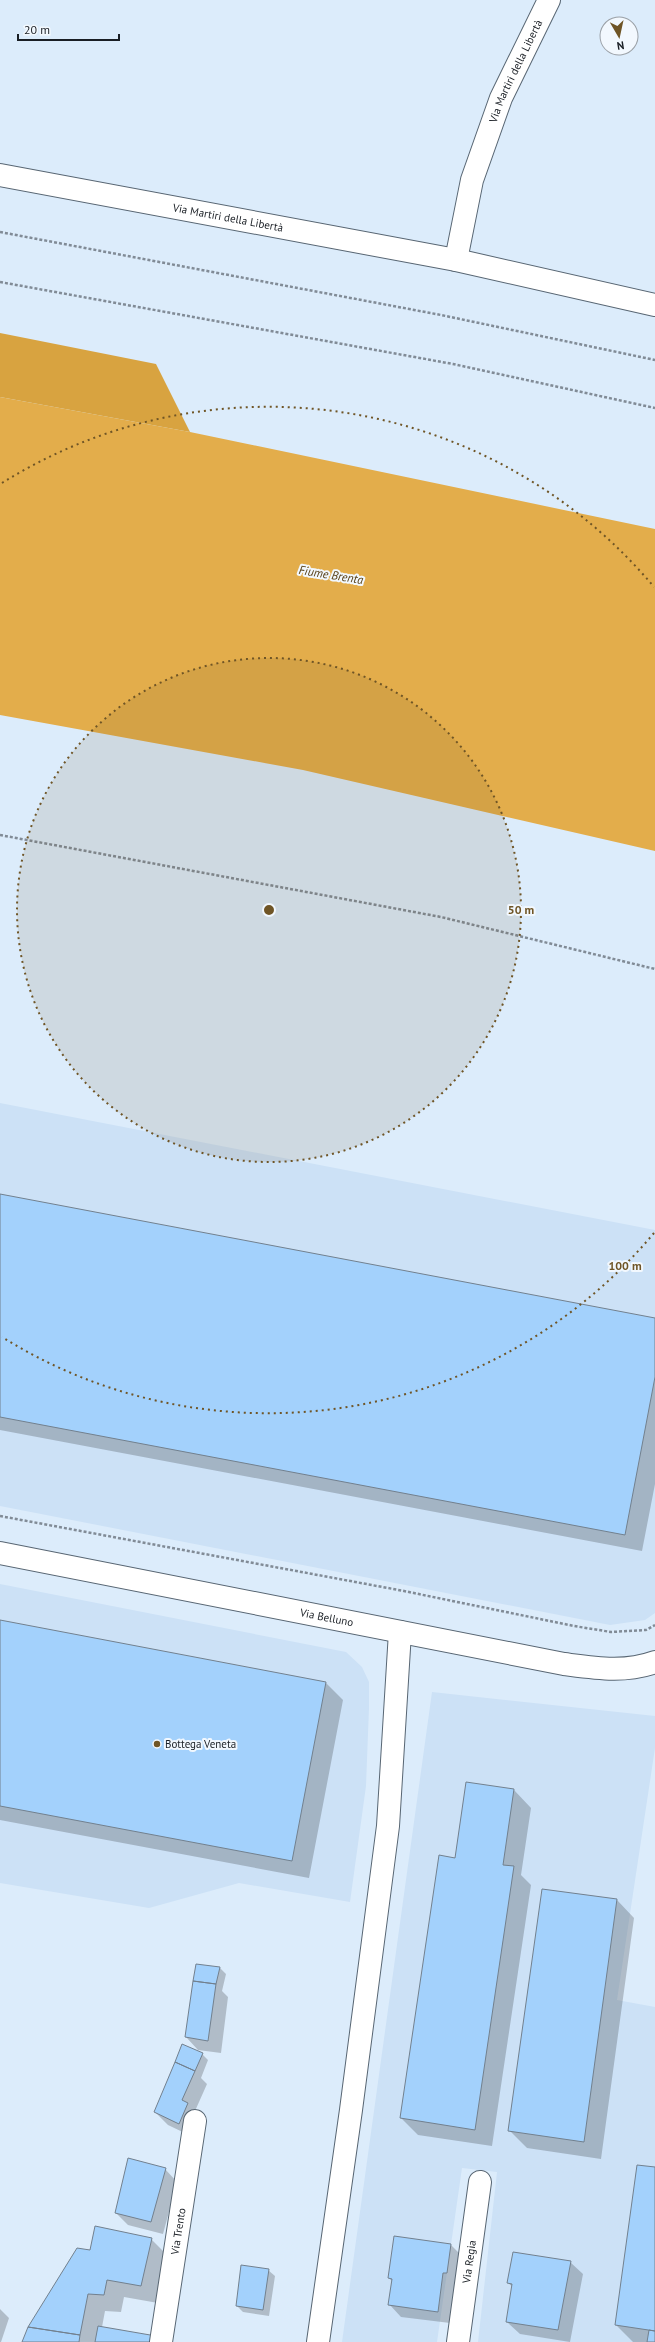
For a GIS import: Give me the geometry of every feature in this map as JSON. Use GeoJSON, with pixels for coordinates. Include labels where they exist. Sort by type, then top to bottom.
{"type":"FeatureCollection","features":[{"type":"Feature","properties":{"kind":"street","name":"Via Martiri della Libertà"},"geometry":{"type":"LineString","coordinates":[[456,260],[472,180],[500,98],[549,0]]}},
{"type":"Feature","properties":{"kind":"street","name":"Via Martiri della Libertà"},"geometry":{"type":"LineString","coordinates":[[0,175],[456,260],[655,306]]}},
{"type":"Feature","properties":{"kind":"street","name":"Via Belluno"},"geometry":{"type":"LineString","coordinates":[[0,1553],[580,1666],[610,1670],[645,1666],[655,1662]]}},
{"type":"Feature","properties":{"kind":"street"},"geometry":{"type":"LineString","coordinates":[[318,2342],[351,2110],[388,1826],[400,1632]]}},
{"type":"Feature","properties":{"kind":"street","name":"Via Trento"},"geometry":{"type":"LineString","coordinates":[[162,2342],[196,2121]]}},
{"type":"Feature","properties":{"kind":"street","name":"Via Regia"},"geometry":{"type":"LineString","coordinates":[[458,2342],[480,2182]]}},
{"type":"Feature","properties":{"kind":"path"},"geometry":{"type":"LineString","coordinates":[[0,232],[441,315],[655,360]]}},
{"type":"Feature","properties":{"kind":"path"},"geometry":{"type":"LineString","coordinates":[[0,282],[454,364],[655,408]]}},
{"type":"Feature","properties":{"kind":"path"},"geometry":{"type":"LineString","coordinates":[[0,835],[441,917],[655,969]]}},
{"type":"Feature","properties":{"kind":"path"},"geometry":{"type":"LineString","coordinates":[[0,1516],[396,1589],[581,1628],[611,1632],[646,1630],[655,1625]]}},
{"type":"Feature","properties":{"kind":"shaded area"},"geometry":{"type":"Polygon","coordinates":[[[0,333],[156,364],[190,432],[0,397],[0,333]]]}},
{"type":"Feature","properties":{"kind":"shaded area"},"geometry":{"type":"Polygon","coordinates":[[[0,1103],[655,1230],[655,1613],[645,1620],[610,1625],[0,1506],[0,1103]]]}},
{"type":"Feature","properties":{"kind":"shaded area"},"geometry":{"type":"Polygon","coordinates":[[[0,1584],[346,1652],[362,1667],[369,1682],[366,1786],[350,1902],[239,1883],[149,1908],[0,1883],[0,1584]]]}},
{"type":"Feature","properties":{"kind":"shaded area"},"geometry":{"type":"Polygon","coordinates":[[[432,1692],[655,1716],[655,1748],[617,2000],[655,2007],[655,2342],[478,2342],[497,2172],[462,2168],[437,2342],[342,2342],[432,1692]]]}},
{"type":"Feature","properties":{"kind":"water","name":"Fiume Brenta"},"geometry":{"type":"Polygon","coordinates":[[[0,397],[190,432],[655,529],[655,851],[303,770],[0,715],[0,397]]]}},
{"type":"Feature","properties":{"kind":"building"},"geometry":{"type":"Polygon","coordinates":[[[0,1194],[655,1318],[655,1377],[625,1535],[0,1417],[0,1194]]]}},
{"type":"Feature","properties":{"kind":"building","name":"Bottega Veneta"},"geometry":{"type":"Polygon","coordinates":[[[0,1620],[326,1682],[292,1861],[0,1806],[0,1620]]]}},
{"type":"Feature","properties":{"kind":"building"},"geometry":{"type":"Polygon","coordinates":[[[466,1782],[514,1789],[503,1865],[514,1866],[475,2130],[400,2118],[439,1855],[455,1858],[466,1782]]]}},
{"type":"Feature","properties":{"kind":"building"},"geometry":{"type":"Polygon","coordinates":[[[542,1889],[617,1899],[584,2142],[508,2131],[542,1889]]]}},
{"type":"Feature","properties":{"kind":"building"},"geometry":{"type":"Polygon","coordinates":[[[196,1964],[220,1967],[216,1984],[193,1981],[196,1964]]]}},
{"type":"Feature","properties":{"kind":"building"},"geometry":{"type":"Polygon","coordinates":[[[193,1981],[216,1984],[208,2041],[185,2037],[193,1981]]]}},
{"type":"Feature","properties":{"kind":"building"},"geometry":{"type":"Polygon","coordinates":[[[182,2044],[203,2053],[195,2071],[175,2062],[182,2044]]]}},
{"type":"Feature","properties":{"kind":"building"},"geometry":{"type":"Polygon","coordinates":[[[175,2062],[195,2071],[182,2100],[188,2103],[179,2124],[154,2112],[175,2062]]]}},
{"type":"Feature","properties":{"kind":"building"},"geometry":{"type":"Polygon","coordinates":[[[128,2158],[166,2168],[151,2222],[115,2213],[128,2158]]]}},
{"type":"Feature","properties":{"kind":"building"},"geometry":{"type":"Polygon","coordinates":[[[637,2165],[655,2167],[655,2331],[615,2325],[637,2165]]]}},
{"type":"Feature","properties":{"kind":"building"},"geometry":{"type":"Polygon","coordinates":[[[95,2226],[152,2238],[141,2286],[107,2280],[104,2295],[88,2294],[80,2335],[28,2327],[77,2248],[90,2250],[95,2226]]]}},
{"type":"Feature","properties":{"kind":"building"},"geometry":{"type":"Polygon","coordinates":[[[394,2236],[451,2244],[447,2273],[443,2273],[438,2312],[388,2305],[392,2279],[388,2278],[394,2236]]]}},
{"type":"Feature","properties":{"kind":"building"},"geometry":{"type":"Polygon","coordinates":[[[513,2252],[571,2261],[558,2330],[506,2322],[512,2284],[507,2283],[513,2252]]]}},
{"type":"Feature","properties":{"kind":"building"},"geometry":{"type":"Polygon","coordinates":[[[241,2265],[269,2269],[263,2310],[236,2306],[241,2265]]]}},
{"type":"Feature","properties":{"kind":"building"},"geometry":{"type":"Polygon","coordinates":[[[98,2326],[156,2336],[155,2342],[95,2342],[98,2326]]]}},
{"type":"Feature","properties":{"kind":"building"},"geometry":{"type":"Polygon","coordinates":[[[28,2327],[80,2335],[79,2342],[22,2342],[28,2327]]]}},
{"type":"Feature","properties":{"kind":"building"},"geometry":{"type":"Polygon","coordinates":[[[649,2330],[655,2331],[655,2342],[647,2342],[649,2330]]]}},
{"type":"Feature","properties":{"kind":"place","name":"Bottega Veneta"},"geometry":{"type":"Point","coordinates":[157,1744]}}]}
